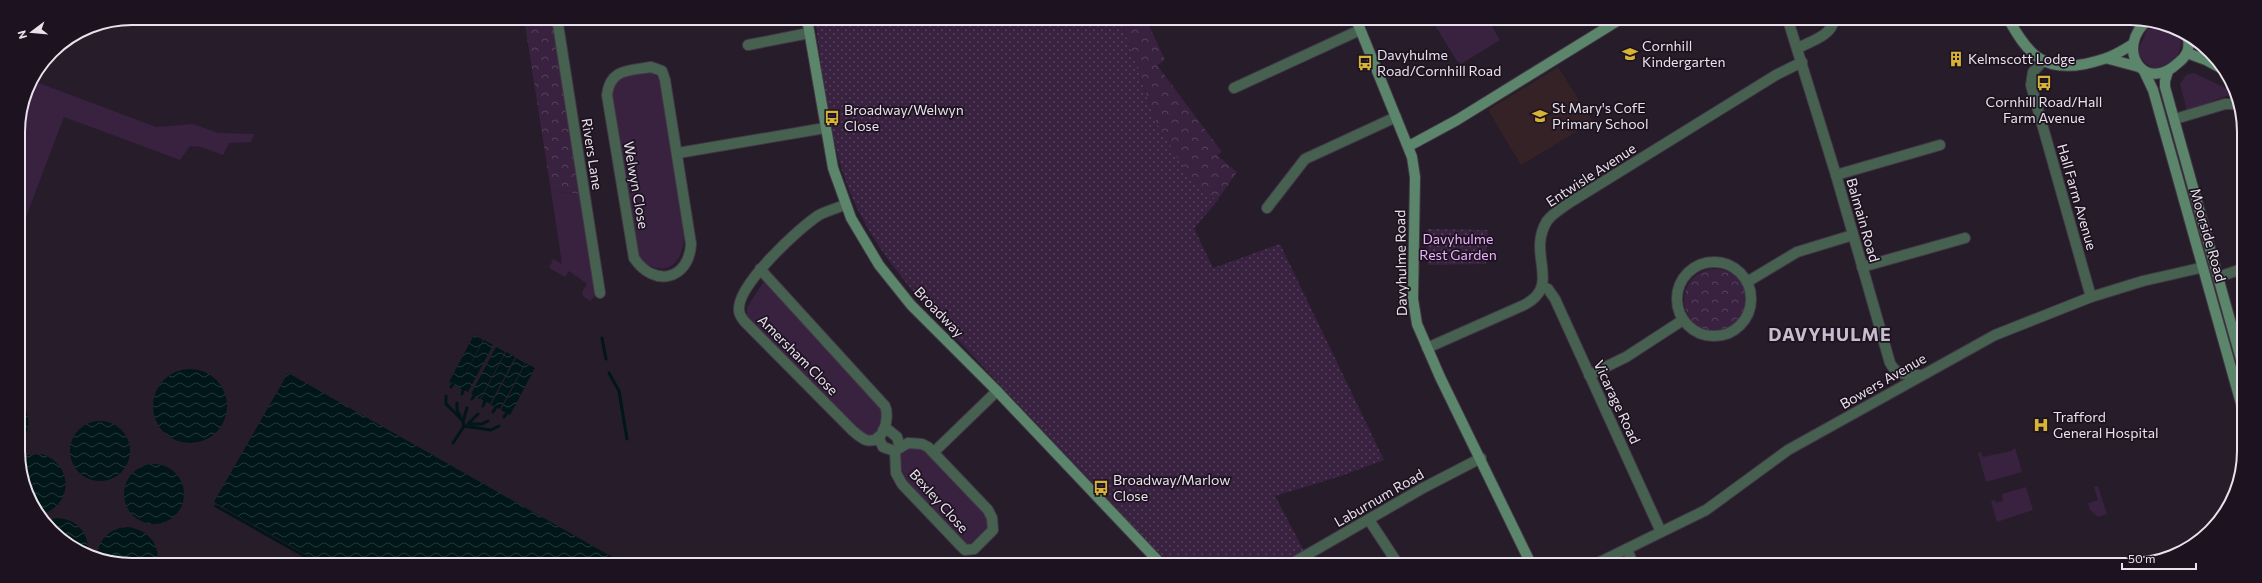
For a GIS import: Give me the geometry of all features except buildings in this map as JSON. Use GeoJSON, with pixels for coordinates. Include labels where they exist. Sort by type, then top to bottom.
{"type":"FeatureCollection","features":[{"type":"Feature","properties":{"kind":"street","name":"Rivers Lane"},"geometry":{"type":"LineString","coordinates":[[558,25],[600,293]]}},
{"type":"Feature","properties":{"kind":"street","name":"Broadway"},"geometry":{"type":"LineString","coordinates":[[808,25],[833,168],[845,205],[864,241],[892,284],[997,391],[1155,558]]}},
{"type":"Feature","properties":{"kind":"street","name":"Davyhulme Road"},"geometry":{"type":"LineString","coordinates":[[1358,25],[1409,146],[1415,177],[1414,311],[1417,324],[1427,348],[1528,558]]}},
{"type":"Feature","properties":{"kind":"street"},"geometry":{"type":"LineString","coordinates":[[1409,146],[1457,120],[1611,25]]}},
{"type":"Feature","properties":{"kind":"street","name":"Balmain Road"},"geometry":{"type":"LineString","coordinates":[[1790,25],[1798,48],[1800,63],[1836,175],[1890,363],[1897,372],[1904,375],[1923,375]]}},
{"type":"Feature","properties":{"kind":"street"},"geometry":{"type":"LineString","coordinates":[[1798,48],[1829,32],[1833,25]]}},
{"type":"Feature","properties":{"kind":"street"},"geometry":{"type":"LineString","coordinates":[[2012,25],[2027,48],[2043,61],[2070,66],[2109,59],[2133,44],[2138,31],[2143,26]]}},
{"type":"Feature","properties":{"kind":"street"},"geometry":{"type":"LineString","coordinates":[[2138,26],[2138,31]]}},
{"type":"Feature","properties":{"kind":"street"},"geometry":{"type":"LineString","coordinates":[[1234,88],[1360,30]]}},
{"type":"Feature","properties":{"kind":"street"},"geometry":{"type":"LineString","coordinates":[[748,45],[809,33]]}},
{"type":"Feature","properties":{"kind":"street"},"geometry":{"type":"LineString","coordinates":[[2109,59],[2142,69],[2154,75],[2168,71],[2186,53],[2188,42]]}},
{"type":"Feature","properties":{"kind":"street","name":"Moorside Road"},"geometry":{"type":"LineString","coordinates":[[2133,44],[2133,56],[2153,90],[2237,389]]}},
{"type":"Feature","properties":{"kind":"street"},"geometry":{"type":"LineString","coordinates":[[2186,53],[2212,63]]}},
{"type":"Feature","properties":{"kind":"street","name":"Hall Farm Avenue"},"geometry":{"type":"LineString","coordinates":[[2043,61],[2033,72],[2031,84],[2091,297]]}},
{"type":"Feature","properties":{"kind":"street","name":"Entwisle Avenue"},"geometry":{"type":"LineString","coordinates":[[1543,287],[1540,243],[1548,220],[1557,211],[1650,152],[1800,63]]}},
{"type":"Feature","properties":{"kind":"street","name":"Welwyn Close"},"geometry":{"type":"LineString","coordinates":[[651,67],[662,71],[665,80],[678,153],[691,244],[690,258],[684,267],[674,274],[663,277],[646,273],[634,258],[607,95],[608,84],[612,78],[619,73],[651,67]]}},
{"type":"Feature","properties":{"kind":"street","name":"Moorside Road"},"geometry":{"type":"LineString","coordinates":[[2168,71],[2165,87],[2237,346]]}},
{"type":"Feature","properties":{"kind":"street"},"geometry":{"type":"LineString","coordinates":[[2175,119],[2225,104],[2233,104]]}},
{"type":"Feature","properties":{"kind":"street"},"geometry":{"type":"LineString","coordinates":[[1267,208],[1305,159],[1396,117]]}},
{"type":"Feature","properties":{"kind":"street"},"geometry":{"type":"LineString","coordinates":[[678,153],[825,128]]}},
{"type":"Feature","properties":{"kind":"street"},"geometry":{"type":"LineString","coordinates":[[1836,175],[1940,146]]}},
{"type":"Feature","properties":{"kind":"street","name":"Amersham Close"},"geometry":{"type":"LineString","coordinates":[[845,205],[821,214],[810,222],[760,268],[741,301],[739,309],[740,315],[853,431],[865,440],[871,440],[887,429],[894,434]]}},
{"type":"Feature","properties":{"kind":"street"},"geometry":{"type":"LineString","coordinates":[[1748,282],[1797,252],[1853,235]]}},
{"type":"Feature","properties":{"kind":"street"},"geometry":{"type":"LineString","coordinates":[[1862,267],[1965,238]]}},
{"type":"Feature","properties":{"kind":"street"},"geometry":{"type":"LineString","coordinates":[[1722,262],[1732,266],[1741,273],[1748,282],[1752,294],[1751,306],[1747,318],[1739,328],[1728,335],[1715,337],[1703,335],[1692,329],[1683,320],[1678,310],[1678,288],[1683,278],[1700,264],[1722,262]]}},
{"type":"Feature","properties":{"kind":"street","name":"Amersham Close"},"geometry":{"type":"LineString","coordinates":[[760,268],[780,293],[885,406],[888,418],[881,434]]}},
{"type":"Feature","properties":{"kind":"street","name":"Bowers Avenue"},"geometry":{"type":"LineString","coordinates":[[1608,558],[1713,506],[1794,446],[1995,335],[2091,297],[2143,281],[2200,268],[2203,269]]}},
{"type":"Feature","properties":{"kind":"street"},"geometry":{"type":"LineString","coordinates":[[2203,269],[2216,273],[2237,270]]}},
{"type":"Feature","properties":{"kind":"street"},"geometry":{"type":"LineString","coordinates":[[1427,348],[1532,301],[1543,287]]}},
{"type":"Feature","properties":{"kind":"street","name":"Vicarage Road"},"geometry":{"type":"LineString","coordinates":[[1543,287],[1548,289],[1555,299],[1661,532]]}},
{"type":"Feature","properties":{"kind":"street"},"geometry":{"type":"LineString","coordinates":[[2210,291],[2220,288]]}},
{"type":"Feature","properties":{"kind":"street"},"geometry":{"type":"LineString","coordinates":[[1589,375],[1626,357],[1683,320]]}},
{"type":"Feature","properties":{"kind":"street","name":"Bexley Close"},"geometry":{"type":"LineString","coordinates":[[934,452],[997,391]]}},
{"type":"Feature","properties":{"kind":"street"},"geometry":{"type":"LineString","coordinates":[[881,434],[883,447],[898,449]]}},
{"type":"Feature","properties":{"kind":"street","name":"Bexley Close"},"geometry":{"type":"LineString","coordinates":[[894,434],[898,449],[896,473],[902,484],[962,547],[965,550],[974,549],[991,534],[994,525],[988,510],[934,452],[922,444],[915,443],[908,443],[898,449]]}},
{"type":"Feature","properties":{"kind":"street","name":"Laburnum Road"},"geometry":{"type":"LineString","coordinates":[[1303,558],[1481,458]]}},
{"type":"Feature","properties":{"kind":"street"},"geometry":{"type":"LineString","coordinates":[[1370,520],[1394,558]]}},
{"type":"Feature","properties":{"kind":"street"},"geometry":{"type":"LineString","coordinates":[[1627,549],[1631,558]]}},
{"type":"Feature","properties":{"kind":"shaded area","name":"St Mary's CofE Primary School"},"geometry":{"type":"Polygon","coordinates":[[[1558,67],[1593,122],[1521,165],[1488,110],[1558,67]]]}},
{"type":"Feature","properties":{"kind":"green space"},"geometry":{"type":"Polygon","coordinates":[[[525,25],[553,25],[580,194],[551,191],[525,25]]]}},
{"type":"Feature","properties":{"kind":"green space"},"geometry":{"type":"Polygon","coordinates":[[[816,25],[1122,25],[1156,122],[1186,172],[1217,201],[1194,228],[1213,268],[1280,244],[1384,460],[1341,476],[1275,496],[1304,551],[1292,558],[1163,558],[923,303],[897,271],[866,226],[850,192],[835,144],[825,93],[816,25]]]}},
{"type":"Feature","properties":{"kind":"green space"},"geometry":{"type":"Polygon","coordinates":[[[1122,25],[1149,25],[1165,60],[1157,65],[1222,152],[1217,155],[1237,172],[1217,201],[1190,233],[1156,122],[1122,25]]]}},
{"type":"Feature","properties":{"kind":"green space"},"geometry":{"type":"Polygon","coordinates":[[[1436,25],[1491,25],[1500,40],[1461,64],[1457,61],[1436,27],[1436,25]]]}},
{"type":"Feature","properties":{"kind":"green space"},"geometry":{"type":"Polygon","coordinates":[[[2151,27],[2181,38],[2181,46],[2178,54],[2166,66],[2158,68],[2150,66],[2143,61],[2138,51],[2147,30],[2151,27]]]}},
{"type":"Feature","properties":{"kind":"green space"},"geometry":{"type":"Polygon","coordinates":[[[651,72],[657,77],[660,84],[684,236],[681,254],[677,261],[666,268],[650,266],[641,261],[638,251],[612,92],[618,81],[622,78],[632,74],[651,72]]]}},
{"type":"Feature","properties":{"kind":"green space"},"geometry":{"type":"Polygon","coordinates":[[[2194,73],[2228,89],[2230,95],[2197,108],[2189,113],[2185,111],[2186,107],[2180,84],[2186,75],[2194,73]]]}},
{"type":"Feature","properties":{"kind":"green space"},"geometry":{"type":"Polygon","coordinates":[[[37,82],[156,127],[193,124],[218,133],[254,134],[251,142],[229,143],[223,155],[201,147],[190,146],[180,160],[64,117],[25,219],[25,125],[27,111],[37,82]]]}},
{"type":"Feature","properties":{"kind":"green space"},"geometry":{"type":"Polygon","coordinates":[[[551,191],[580,194],[595,290],[594,297],[590,301],[583,296],[582,292],[587,284],[569,271],[565,277],[549,268],[553,259],[562,264],[551,191]]]}},
{"type":"Feature","properties":{"kind":"green space","name":"Davyhulme Rest Garden"},"geometry":{"type":"Polygon","coordinates":[[[1427,229],[1488,230],[1486,264],[1428,265],[1427,229]]]}},
{"type":"Feature","properties":{"kind":"green space"},"geometry":{"type":"Polygon","coordinates":[[[1709,269],[1721,269],[1737,278],[1744,288],[1746,300],[1744,312],[1737,322],[1721,331],[1709,331],[1698,326],[1689,317],[1684,306],[1684,294],[1689,283],[1698,274],[1709,269]]]}},
{"type":"Feature","properties":{"kind":"green space"},"geometry":{"type":"Polygon","coordinates":[[[764,281],[881,408],[885,417],[877,434],[865,437],[747,318],[747,307],[764,281]]]}},
{"type":"Feature","properties":{"kind":"green space"},"geometry":{"type":"Polygon","coordinates":[[[918,447],[928,452],[982,509],[988,519],[989,526],[985,533],[978,539],[971,543],[964,544],[906,485],[900,472],[899,456],[907,448],[918,447]]]}},
{"type":"Feature","properties":{"kind":"green space"},"geometry":{"type":"Polygon","coordinates":[[[2015,448],[2022,472],[1986,482],[1978,453],[1981,452],[1983,457],[2011,451],[2015,448]]]}},
{"type":"Feature","properties":{"kind":"green space"},"geometry":{"type":"Polygon","coordinates":[[[2098,486],[2107,514],[2098,517],[2090,510],[2088,503],[2098,500],[2094,487],[2098,486]]]}},
{"type":"Feature","properties":{"kind":"green space"},"geometry":{"type":"Polygon","coordinates":[[[2026,487],[2033,510],[1997,522],[1991,501],[1995,500],[1996,503],[2003,501],[2002,494],[2026,487]]]}},
{"type":"Feature","properties":{"kind":"water"},"geometry":{"type":"Polygon","coordinates":[[[474,335],[483,340],[458,387],[449,382],[474,335]]]}},
{"type":"Feature","properties":{"kind":"water"},"geometry":{"type":"Polygon","coordinates":[[[484,340],[493,345],[468,392],[458,387],[484,340]]]}},
{"type":"Feature","properties":{"kind":"water"},"geometry":{"type":"Polygon","coordinates":[[[496,347],[505,352],[480,399],[471,394],[496,347]]]}},
{"type":"Feature","properties":{"kind":"water"},"geometry":{"type":"Polygon","coordinates":[[[506,352],[515,357],[490,404],[481,399],[506,352]]]}},
{"type":"Feature","properties":{"kind":"water"},"geometry":{"type":"Polygon","coordinates":[[[516,358],[525,363],[500,409],[491,405],[516,358]]]}},
{"type":"Feature","properties":{"kind":"water"},"geometry":{"type":"Polygon","coordinates":[[[526,363],[535,368],[510,415],[501,410],[526,363]]]}},
{"type":"Feature","properties":{"kind":"water"},"geometry":{"type":"Polygon","coordinates":[[[190,369],[211,375],[221,385],[227,406],[221,427],[211,437],[190,443],[169,437],[159,427],[153,406],[159,385],[169,375],[190,369]]]}},
{"type":"Feature","properties":{"kind":"water"},"geometry":{"type":"Polygon","coordinates":[[[288,373],[614,558],[312,558],[214,502],[288,373]]]}},
{"type":"Feature","properties":{"kind":"water"},"geometry":{"type":"Polygon","coordinates":[[[25,408],[28,416],[28,427],[25,436],[25,408]]]}},
{"type":"Feature","properties":{"kind":"water"},"geometry":{"type":"Polygon","coordinates":[[[94,421],[106,421],[117,426],[125,434],[130,445],[128,463],[117,476],[106,481],[94,481],[83,476],[75,468],[70,457],[70,445],[75,434],[83,426],[94,421]]]}},
{"type":"Feature","properties":{"kind":"water"},"geometry":{"type":"Polygon","coordinates":[[[41,454],[52,459],[59,466],[64,475],[66,484],[60,502],[45,513],[39,505],[31,486],[26,465],[25,456],[41,454]]]}},
{"type":"Feature","properties":{"kind":"water"},"geometry":{"type":"Polygon","coordinates":[[[148,464],[160,464],[171,469],[179,477],[184,488],[182,506],[171,519],[160,524],[148,524],[137,519],[129,511],[124,500],[124,488],[129,477],[137,469],[148,464]]]}},
{"type":"Feature","properties":{"kind":"water"},"geometry":{"type":"Polygon","coordinates":[[[57,518],[64,519],[75,524],[84,533],[88,549],[61,532],[50,520],[57,518]]]}},
{"type":"Feature","properties":{"kind":"water"},"geometry":{"type":"Polygon","coordinates":[[[120,528],[133,528],[145,534],[154,543],[157,549],[158,558],[118,557],[98,552],[106,536],[120,528]]]}},
{"type":"Feature","properties":{"kind":"waterway"},"geometry":{"type":"LineString","coordinates":[[602,338],[606,359]]}},
{"type":"Feature","properties":{"kind":"waterway"},"geometry":{"type":"LineString","coordinates":[[609,373],[619,391],[627,439]]}},
{"type":"Feature","properties":{"kind":"waterway"},"geometry":{"type":"LineString","coordinates":[[462,394],[463,390]]}},
{"type":"Feature","properties":{"kind":"waterway"},"geometry":{"type":"LineString","coordinates":[[446,396],[446,404],[463,421],[464,426]]}},
{"type":"Feature","properties":{"kind":"waterway"},"geometry":{"type":"LineString","coordinates":[[483,406],[485,401]]}},
{"type":"Feature","properties":{"kind":"waterway"},"geometry":{"type":"LineString","coordinates":[[457,403],[457,410],[460,416]]}},
{"type":"Feature","properties":{"kind":"waterway"},"geometry":{"type":"LineString","coordinates":[[493,412],[496,407]]}},
{"type":"Feature","properties":{"kind":"waterway"},"geometry":{"type":"LineString","coordinates":[[463,421],[467,408]]}},
{"type":"Feature","properties":{"kind":"waterway"},"geometry":{"type":"LineString","coordinates":[[504,417],[507,413]]}},
{"type":"Feature","properties":{"kind":"waterway"},"geometry":{"type":"LineString","coordinates":[[468,424],[478,414]]}},
{"type":"Feature","properties":{"kind":"waterway"},"geometry":{"type":"LineString","coordinates":[[471,424],[482,424],[488,421]]}},
{"type":"Feature","properties":{"kind":"waterway"},"geometry":{"type":"LineString","coordinates":[[464,426],[491,430],[499,426]]}},
{"type":"Feature","properties":{"kind":"waterway"},"geometry":{"type":"LineString","coordinates":[[453,443],[464,426]]}},
{"type":"Feature","properties":{"kind":"waterway"},"geometry":{"type":"LineString","coordinates":[[216,506],[308,558]]}},
{"type":"Feature","properties":{"kind":"place","name":"Cornhill Kindergarten"},"geometry":{"type":"Point","coordinates":[1630,54]}},
{"type":"Feature","properties":{"kind":"place","name":"Kelmscott Lodge"},"geometry":{"type":"Point","coordinates":[1956,59]}},
{"type":"Feature","properties":{"kind":"place","name":"Davyhulme Road/Cornhill Road"},"geometry":{"type":"Point","coordinates":[1365,63]}},
{"type":"Feature","properties":{"kind":"place","name":"Cornhill Road/Hall Farm Avenue"},"geometry":{"type":"Point","coordinates":[2044,83]}},
{"type":"Feature","properties":{"kind":"place","name":"St Mary's CofE Primary School"},"geometry":{"type":"Point","coordinates":[1540,116]}},
{"type":"Feature","properties":{"kind":"place","name":"Broadway/Welwyn Close"},"geometry":{"type":"Point","coordinates":[832,118]}},
{"type":"Feature","properties":{"kind":"place","name":"Trafford General Hospital"},"geometry":{"type":"Point","coordinates":[2041,425]}},
{"type":"Feature","properties":{"kind":"place","name":"Broadway/Marlow Close"},"geometry":{"type":"Point","coordinates":[1101,488]}},
{"type":"Feature","properties":{"kind":"district","name":"DAVYHULME"},"geometry":{"type":"Point","coordinates":[1830,335]}}]}
